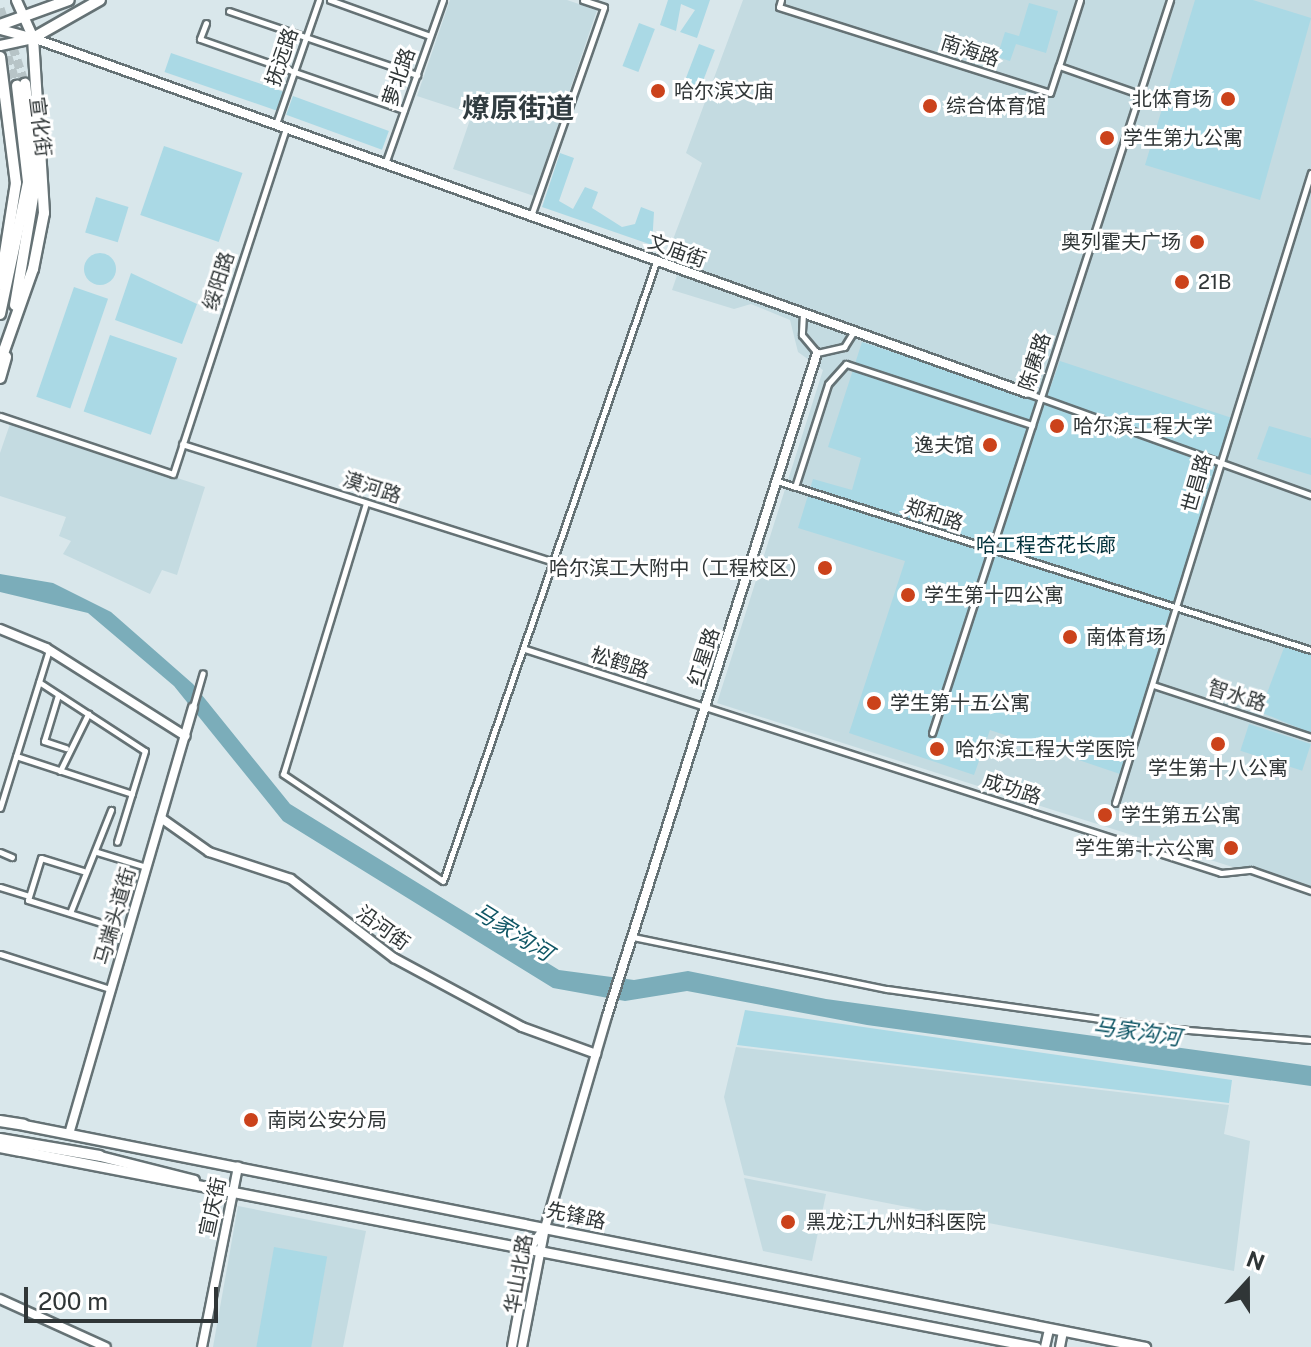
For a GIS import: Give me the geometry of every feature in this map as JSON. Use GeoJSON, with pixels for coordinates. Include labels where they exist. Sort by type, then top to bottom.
{"type":"FeatureCollection","features":[{"type":"Feature","properties":{"kind":"highway"},"geometry":{"type":"LineString","coordinates":[[0,27],[69,0]]}},
{"type":"Feature","properties":{"kind":"highway"},"geometry":{"type":"LineString","coordinates":[[0,378],[33,269],[46,188],[33,38],[100,0]]}},
{"type":"Feature","properties":{"kind":"highway"},"geometry":{"type":"LineString","coordinates":[[0,57],[16,183],[0,283]]}},
{"type":"Feature","properties":{"kind":"highway","name":"宣化街"},"geometry":{"type":"LineString","coordinates":[[0,314],[28,182],[21,85],[34,140],[33,226],[0,352]]}},
{"type":"Feature","properties":{"kind":"highway"},"geometry":{"type":"LineString","coordinates":[[0,362],[33,269]]}},
{"type":"Feature","properties":{"kind":"highway","name":"先锋路"},"geometry":{"type":"LineString","coordinates":[[0,1121],[24,1125]]}},
{"type":"Feature","properties":{"kind":"highway"},"geometry":{"type":"LineString","coordinates":[[2,1141],[100,1156]]}},
{"type":"Feature","properties":{"kind":"highway","name":"先锋路"},"geometry":{"type":"LineString","coordinates":[[2,1141],[21,1151]]}},
{"type":"Feature","properties":{"kind":"main road"},"geometry":{"type":"LineString","coordinates":[[16,0],[27,18],[33,38]]}},
{"type":"Feature","properties":{"kind":"main road"},"geometry":{"type":"LineString","coordinates":[[0,27],[33,38]]}},
{"type":"Feature","properties":{"kind":"main road"},"geometry":{"type":"LineString","coordinates":[[0,45],[33,38]]}},
{"type":"Feature","properties":{"kind":"main road","name":"文庙街"},"geometry":{"type":"LineString","coordinates":[[33,38],[1027,393]]}},
{"type":"Feature","properties":{"kind":"main road","name":"红星路"},"geometry":{"type":"LineString","coordinates":[[545,1228],[607,1016],[817,353]]}},
{"type":"Feature","properties":{"kind":"main road"},"geometry":{"type":"LineString","coordinates":[[0,629],[49,649],[185,736]]}},
{"type":"Feature","properties":{"kind":"main road","name":"马端头道街"},"geometry":{"type":"LineString","coordinates":[[69,1134],[193,708]]}},
{"type":"Feature","properties":{"kind":"main road","name":"沿河街"},"geometry":{"type":"LineString","coordinates":[[161,818],[209,852],[291,879],[394,958],[522,1027],[596,1054]]}},
{"type":"Feature","properties":{"kind":"main road","name":"先锋路"},"geometry":{"type":"LineString","coordinates":[[24,1125],[1145,1347]]}},
{"type":"Feature","properties":{"kind":"main road","name":"先锋路"},"geometry":{"type":"LineString","coordinates":[[21,1151],[1036,1347]]}},
{"type":"Feature","properties":{"kind":"main road"},"geometry":{"type":"LineString","coordinates":[[100,1156],[232,1190]]}},
{"type":"Feature","properties":{"kind":"main road","name":"宣庆街"},"geometry":{"type":"LineString","coordinates":[[202,1347],[238,1167]]}},
{"type":"Feature","properties":{"kind":"main road","name":"华山北路"},"geometry":{"type":"LineString","coordinates":[[512,1347],[530,1248],[545,1228]]}},
{"type":"Feature","properties":{"kind":"main road","name":"华山北路"},"geometry":{"type":"LineString","coordinates":[[522,1347],[545,1228]]}},
{"type":"Feature","properties":{"kind":"main road"},"geometry":{"type":"LineString","coordinates":[[0,1299],[106,1347]]}},
{"type":"Feature","properties":{"kind":"main road"},"geometry":{"type":"LineString","coordinates":[[1045,1347],[1049,1329]]}},
{"type":"Feature","properties":{"kind":"main road"},"geometry":{"type":"LineString","coordinates":[[1060,1347],[1063,1331]]}},
{"type":"Feature","properties":{"kind":"street","name":"抚远路"},"geometry":{"type":"LineString","coordinates":[[276,125],[319,0]]}},
{"type":"Feature","properties":{"kind":"street"},"geometry":{"type":"LineString","coordinates":[[330,0],[430,36]]}},
{"type":"Feature","properties":{"kind":"street","name":"萝北路"},"geometry":{"type":"LineString","coordinates":[[385,164],[443,0]]}},
{"type":"Feature","properties":{"kind":"street"},"geometry":{"type":"LineString","coordinates":[[531,216],[604,7],[583,0]]}},
{"type":"Feature","properties":{"kind":"street","name":"南海路"},"geometry":{"type":"LineString","coordinates":[[781,0],[779,7],[1050,93],[1059,66]]}},
{"type":"Feature","properties":{"kind":"street"},"geometry":{"type":"LineString","coordinates":[[1080,0],[1059,66],[1139,94]]}},
{"type":"Feature","properties":{"kind":"street","name":"陈赓路"},"geometry":{"type":"LineString","coordinates":[[932,733],[1170,0]]}},
{"type":"Feature","properties":{"kind":"street"},"geometry":{"type":"LineString","coordinates":[[229,11],[417,75]]}},
{"type":"Feature","properties":{"kind":"street"},"geometry":{"type":"LineString","coordinates":[[206,23],[200,39],[404,110]]}},
{"type":"Feature","properties":{"kind":"street","name":"绥阳路"},"geometry":{"type":"LineString","coordinates":[[0,416],[173,474],[286,128]]}},
{"type":"Feature","properties":{"kind":"street","name":"世昌路"},"geometry":{"type":"LineString","coordinates":[[1115,803],[1311,173]]}},
{"type":"Feature","properties":{"kind":"street"},"geometry":{"type":"LineString","coordinates":[[366,503],[283,774],[443,881],[656,261]]}},
{"type":"Feature","properties":{"kind":"street"},"geometry":{"type":"LineString","coordinates":[[803,313],[802,335],[817,353],[844,347],[854,331]]}},
{"type":"Feature","properties":{"kind":"street"},"geometry":{"type":"LineString","coordinates":[[795,487],[828,384],[846,364],[1032,425]]}},
{"type":"Feature","properties":{"kind":"street","name":"文庙街"},"geometry":{"type":"LineString","coordinates":[[1027,393],[1311,495]]}},
{"type":"Feature","properties":{"kind":"street","name":"漠河路"},"geometry":{"type":"LineString","coordinates":[[182,444],[553,562]]}},
{"type":"Feature","properties":{"kind":"street","name":"郑和路"},"geometry":{"type":"LineString","coordinates":[[777,481],[1311,650]]}},
{"type":"Feature","properties":{"kind":"street"},"geometry":{"type":"LineString","coordinates":[[0,808],[49,649]]}},
{"type":"Feature","properties":{"kind":"street","name":"松鹤路"},"geometry":{"type":"LineString","coordinates":[[525,649],[705,708]]}},
{"type":"Feature","properties":{"kind":"street"},"geometry":{"type":"LineString","coordinates":[[193,708],[203,673]]}},
{"type":"Feature","properties":{"kind":"street"},"geometry":{"type":"LineString","coordinates":[[39,682],[145,751],[117,842]]}},
{"type":"Feature","properties":{"kind":"street","name":"智水路"},"geometry":{"type":"LineString","coordinates":[[1153,685],[1311,737]]}},
{"type":"Feature","properties":{"kind":"street"},"geometry":{"type":"LineString","coordinates":[[58,695],[44,741],[66,748]]}},
{"type":"Feature","properties":{"kind":"street","name":"成功路"},"geometry":{"type":"LineString","coordinates":[[705,708],[1221,873],[1251,870],[1311,891]]}},
{"type":"Feature","properties":{"kind":"street"},"geometry":{"type":"LineString","coordinates":[[60,771],[66,748],[88,714]]}},
{"type":"Feature","properties":{"kind":"street"},"geometry":{"type":"LineString","coordinates":[[16,756],[132,794]]}},
{"type":"Feature","properties":{"kind":"street"},"geometry":{"type":"LineString","coordinates":[[97,852],[111,810]]}},
{"type":"Feature","properties":{"kind":"street"},"geometry":{"type":"LineString","coordinates":[[70,913],[91,850],[146,867]]}},
{"type":"Feature","properties":{"kind":"street"},"geometry":{"type":"LineString","coordinates":[[0,852],[12,857]]}},
{"type":"Feature","properties":{"kind":"street"},"geometry":{"type":"LineString","coordinates":[[29,896],[41,858],[83,871]]}},
{"type":"Feature","properties":{"kind":"street"},"geometry":{"type":"LineString","coordinates":[[0,887],[127,931]]}},
{"type":"Feature","properties":{"kind":"street"},"geometry":{"type":"LineString","coordinates":[[632,937],[887,989],[1164,1028],[1311,1040]]}},
{"type":"Feature","properties":{"kind":"street"},"geometry":{"type":"LineString","coordinates":[[0,954],[110,989]]}},
{"type":"Feature","properties":{"kind":"shaded area"},"geometry":{"type":"Polygon","coordinates":[[[450,0],[567,0],[597,10],[534,196],[453,169],[472,114],[417,96],[450,0]]]}},
{"type":"Feature","properties":{"kind":"shaded area","name":"哈尔滨工程大学"},"geometry":{"type":"Polygon","coordinates":[[[743,0],[1311,0],[1311,892],[717,703],[823,370],[798,352],[790,320],[751,304],[734,309],[672,290],[684,255],[669,250],[702,163],[686,153],[743,0]]]}},
{"type":"Feature","properties":{"kind":"shaded area"},"geometry":{"type":"Polygon","coordinates":[[[10,424],[205,487],[177,575],[162,570],[150,594],[63,554],[71,541],[59,536],[66,517],[0,496],[0,453],[10,424]]]}},
{"type":"Feature","properties":{"kind":"shaded area"},"geometry":{"type":"Polygon","coordinates":[[[0,574],[53,583],[111,612],[193,684],[290,804],[559,970],[634,980],[688,971],[826,999],[1311,1066],[1311,1086],[867,1025],[687,991],[625,1001],[553,988],[283,821],[174,686],[88,613],[0,592],[0,574]]]}},
{"type":"Feature","properties":{"kind":"shaded area"},"geometry":{"type":"Polygon","coordinates":[[[736,1047],[1229,1105],[1224,1134],[1250,1141],[1234,1271],[744,1175],[724,1097],[736,1047]]]}},
{"type":"Feature","properties":{"kind":"shaded area","name":"黑龙江九州妇科医院"},"geometry":{"type":"Polygon","coordinates":[[[744,1178],[826,1194],[812,1261],[763,1251],[744,1178]]]}},
{"type":"Feature","properties":{"kind":"shaded area"},"geometry":{"type":"Polygon","coordinates":[[[238,1206],[366,1231],[343,1347],[213,1347],[238,1206]]]}},
{"type":"Feature","properties":{"kind":"green space"},"geometry":{"type":"Polygon","coordinates":[[[668,0],[710,0],[697,38],[680,32],[695,10],[681,4],[676,31],[660,25],[668,0]]]}},
{"type":"Feature","properties":{"kind":"green space","name":"北体育场"},"geometry":{"type":"Polygon","coordinates":[[[1195,0],[1253,0],[1311,18],[1260,200],[1145,165],[1195,0]]]}},
{"type":"Feature","properties":{"kind":"green space"},"geometry":{"type":"Polygon","coordinates":[[[1029,3],[1058,11],[1046,53],[1016,44],[1010,61],[997,57],[1005,32],[1019,36],[1029,3]]]}},
{"type":"Feature","properties":{"kind":"green space"},"geometry":{"type":"Polygon","coordinates":[[[639,23],[655,29],[638,72],[623,66],[639,23]]]}},
{"type":"Feature","properties":{"kind":"green space"},"geometry":{"type":"Polygon","coordinates":[[[699,44],[715,50],[698,93],[683,87],[699,44]]]}},
{"type":"Feature","properties":{"kind":"green space"},"geometry":{"type":"Polygon","coordinates":[[[171,53],[284,92],[277,111],[164,72],[171,53]]]}},
{"type":"Feature","properties":{"kind":"green space"},"geometry":{"type":"Polygon","coordinates":[[[293,96],[389,131],[382,150],[286,115],[293,96]]]}},
{"type":"Feature","properties":{"kind":"green space"},"geometry":{"type":"Polygon","coordinates":[[[164,146],[242,173],[219,242],[140,215],[164,146]]]}},
{"type":"Feature","properties":{"kind":"green space"},"geometry":{"type":"Polygon","coordinates":[[[560,153],[574,158],[559,201],[573,209],[585,187],[598,192],[592,208],[622,227],[635,224],[641,207],[654,212],[652,245],[542,207],[560,153]]]}},
{"type":"Feature","properties":{"kind":"green space"},"geometry":{"type":"Polygon","coordinates":[[[96,197],[129,207],[118,242],[85,232],[96,197]]]}},
{"type":"Feature","properties":{"kind":"green space"},"geometry":{"type":"Polygon","coordinates":[[[100,253],[111,258],[116,269],[111,280],[100,285],[89,280],[84,269],[89,258],[100,253]]]}},
{"type":"Feature","properties":{"kind":"green space"},"geometry":{"type":"Polygon","coordinates":[[[131,273],[197,304],[182,344],[115,320],[131,273]]]}},
{"type":"Feature","properties":{"kind":"green space"},"geometry":{"type":"Polygon","coordinates":[[[74,287],[108,299],[70,408],[36,397],[74,287]]]}},
{"type":"Feature","properties":{"kind":"green space"},"geometry":{"type":"Polygon","coordinates":[[[110,335],[177,358],[151,435],[84,412],[110,335]]]}},
{"type":"Feature","properties":{"kind":"green space","name":"哈工程杏花长廊"},"geometry":{"type":"Polygon","coordinates":[[[862,342],[1045,402],[1060,361],[1238,420],[1120,774],[990,730],[974,775],[849,733],[905,561],[798,528],[813,479],[852,490],[861,458],[828,447],[862,342]]]}},
{"type":"Feature","properties":{"kind":"green space"},"geometry":{"type":"Polygon","coordinates":[[[1269,426],[1311,438],[1311,475],[1257,459],[1269,426]]]}},
{"type":"Feature","properties":{"kind":"green space"},"geometry":{"type":"Polygon","coordinates":[[[1285,645],[1311,653],[1311,733],[1260,712],[1285,645]]]}},
{"type":"Feature","properties":{"kind":"green space"},"geometry":{"type":"Polygon","coordinates":[[[1249,724],[1311,744],[1302,771],[1240,751],[1249,724]]]}},
{"type":"Feature","properties":{"kind":"green space"},"geometry":{"type":"Polygon","coordinates":[[[745,1010],[1232,1080],[1229,1103],[737,1045],[745,1010]]]}},
{"type":"Feature","properties":{"kind":"green space"},"geometry":{"type":"Polygon","coordinates":[[[274,1247],[327,1256],[311,1347],[256,1347],[274,1247]]]}},
{"type":"Feature","properties":{"kind":"tunnel"},"geometry":{"type":"LineString","coordinates":[[0,8],[25,84]]}},
{"type":"Feature","properties":{"kind":"tunnel"},"geometry":{"type":"LineString","coordinates":[[0,30],[17,86]]}},
{"type":"Feature","properties":{"kind":"place","name":"哈尔滨文庙"},"geometry":{"type":"Point","coordinates":[658,91]}},
{"type":"Feature","properties":{"kind":"place","name":"北体育场"},"geometry":{"type":"Point","coordinates":[1228,99]}},
{"type":"Feature","properties":{"kind":"place","name":"综合体育馆"},"geometry":{"type":"Point","coordinates":[930,106]}},
{"type":"Feature","properties":{"kind":"place","name":"学生第九公寓"},"geometry":{"type":"Point","coordinates":[1107,138]}},
{"type":"Feature","properties":{"kind":"place","name":"奥列霍夫广场"},"geometry":{"type":"Point","coordinates":[1197,242]}},
{"type":"Feature","properties":{"kind":"place","name":"21B"},"geometry":{"type":"Point","coordinates":[1182,282]}},
{"type":"Feature","properties":{"kind":"place","name":"哈尔滨工程大学"},"geometry":{"type":"Point","coordinates":[1057,426]}},
{"type":"Feature","properties":{"kind":"place","name":"逸夫馆"},"geometry":{"type":"Point","coordinates":[990,445]}},
{"type":"Feature","properties":{"kind":"place","name":"哈尔滨工大附中（工程校区）"},"geometry":{"type":"Point","coordinates":[825,568]}},
{"type":"Feature","properties":{"kind":"place","name":"学生第十四公寓"},"geometry":{"type":"Point","coordinates":[908,595]}},
{"type":"Feature","properties":{"kind":"place","name":"南体育场"},"geometry":{"type":"Point","coordinates":[1070,637]}},
{"type":"Feature","properties":{"kind":"place","name":"学生第十五公寓"},"geometry":{"type":"Point","coordinates":[874,703]}},
{"type":"Feature","properties":{"kind":"place","name":"学生第十八公寓"},"geometry":{"type":"Point","coordinates":[1218,744]}},
{"type":"Feature","properties":{"kind":"place","name":"哈尔滨工程大学医院"},"geometry":{"type":"Point","coordinates":[937,749]}},
{"type":"Feature","properties":{"kind":"place","name":"学生第五公寓"},"geometry":{"type":"Point","coordinates":[1105,815]}},
{"type":"Feature","properties":{"kind":"place","name":"学生第十六公寓"},"geometry":{"type":"Point","coordinates":[1231,848]}},
{"type":"Feature","properties":{"kind":"place","name":"南岗公安分局"},"geometry":{"type":"Point","coordinates":[251,1120]}},
{"type":"Feature","properties":{"kind":"place","name":"黑龙江九州妇科医院"},"geometry":{"type":"Point","coordinates":[788,1222]}},
{"type":"Feature","properties":{"kind":"district","name":"燎原街道"},"geometry":{"type":"Point","coordinates":[518,108]}},
{"type":"Feature","properties":{"kind":"water label","name":"马家沟河"},"geometry":{"type":"Point","coordinates":[513,932]}},
{"type":"Feature","properties":{"kind":"water label","name":"马家沟河"},"geometry":{"type":"Point","coordinates":[1137,1032]}}]}
